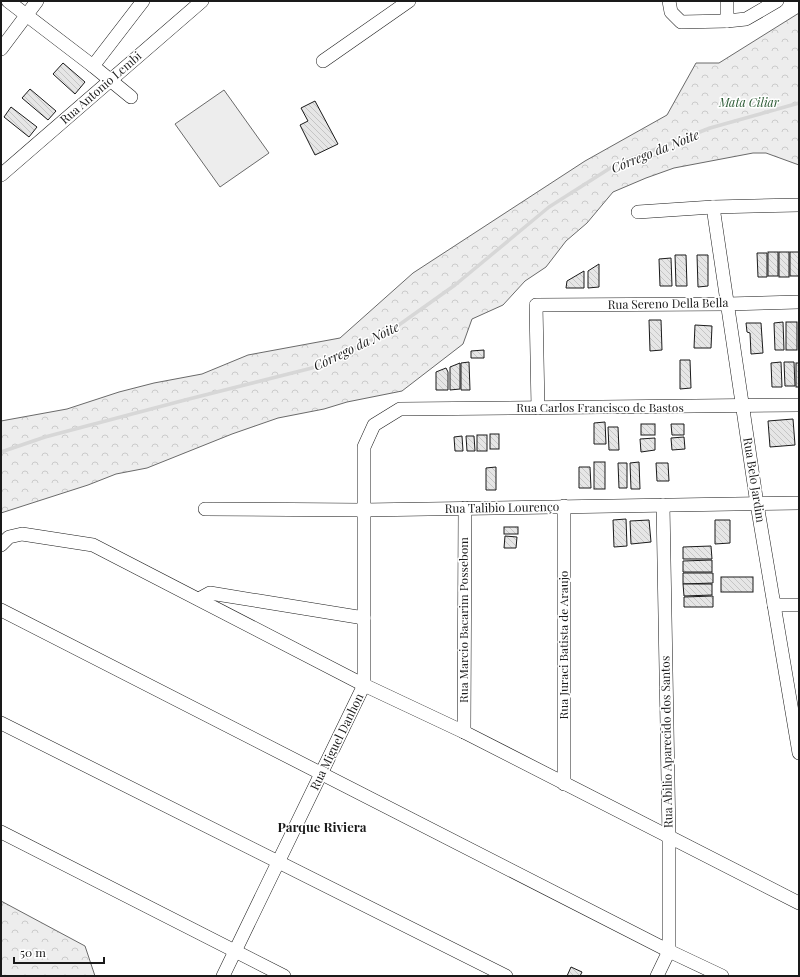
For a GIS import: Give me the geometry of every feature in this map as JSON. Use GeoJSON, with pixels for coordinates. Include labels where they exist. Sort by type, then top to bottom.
{"type":"FeatureCollection","features":[{"type":"Feature","properties":{"kind":"street"},"geometry":{"type":"LineString","coordinates":[[8,1],[131,97]]}},
{"type":"Feature","properties":{"kind":"street"},"geometry":{"type":"LineString","coordinates":[[1,49],[37,1]]}},
{"type":"Feature","properties":{"kind":"street"},"geometry":{"type":"LineString","coordinates":[[93,66],[143,1]]}},
{"type":"Feature","properties":{"kind":"street","name":"Rua Antonio Lembi"},"geometry":{"type":"LineString","coordinates":[[1,175],[202,1]]}},
{"type":"Feature","properties":{"kind":"street"},"geometry":{"type":"LineString","coordinates":[[323,61],[409,1]]}},
{"type":"Feature","properties":{"kind":"street"},"geometry":{"type":"LineString","coordinates":[[669,1],[670,12],[681,22],[746,19],[777,1]]}},
{"type":"Feature","properties":{"kind":"street"},"geometry":{"type":"LineString","coordinates":[[727,21],[728,1]]}},
{"type":"Feature","properties":{"kind":"street"},"geometry":{"type":"LineString","coordinates":[[638,212],[714,207],[799,205]]}},
{"type":"Feature","properties":{"kind":"street","name":"Rua Belo Jardim"},"geometry":{"type":"LineString","coordinates":[[714,207],[757,504],[796,722],[799,753]]}},
{"type":"Feature","properties":{"kind":"street","name":"Rua Sereno Della Bella"},"geometry":{"type":"LineString","coordinates":[[538,408],[536,305],[799,302]]}},
{"type":"Feature","properties":{"kind":"street","name":"Rua Carlos Francisco de Bastos"},"geometry":{"type":"LineString","coordinates":[[400,409],[743,407],[799,405]]}},
{"type":"Feature","properties":{"kind":"street","name":"Rua Miguel Danhon"},"geometry":{"type":"LineString","coordinates":[[223,976],[364,685],[364,447],[374,425],[400,409]]}},
{"type":"Feature","properties":{"kind":"street","name":"Rua Talibio Lourenço"},"geometry":{"type":"LineString","coordinates":[[205,509],[363,510],[799,503]]}},
{"type":"Feature","properties":{"kind":"street","name":"Rua Abilio Aparecido dos Santos"},"geometry":{"type":"LineString","coordinates":[[657,976],[669,951],[669,837],[663,505]]}},
{"type":"Feature","properties":{"kind":"street","name":"Rua Juraci Batista de Araujo"},"geometry":{"type":"LineString","coordinates":[[564,506],[564,784]]}},
{"type":"Feature","properties":{"kind":"street","name":"Rua Marcio Bacarim Possebom"},"geometry":{"type":"LineString","coordinates":[[464,732],[465,508]]}},
{"type":"Feature","properties":{"kind":"street"},"geometry":{"type":"LineString","coordinates":[[1,545],[10,536],[22,534],[93,545],[364,685],[464,732],[799,903]]}},
{"type":"Feature","properties":{"kind":"street"},"geometry":{"type":"LineString","coordinates":[[199,599],[210,593],[364,618]]}},
{"type":"Feature","properties":{"kind":"street"},"geometry":{"type":"LineString","coordinates":[[774,605],[799,605]]}},
{"type":"Feature","properties":{"kind":"street"},"geometry":{"type":"LineString","coordinates":[[1,610],[321,775],[669,951],[722,976]]}},
{"type":"Feature","properties":{"kind":"street"},"geometry":{"type":"LineString","coordinates":[[1,723],[506,976]]}},
{"type":"Feature","properties":{"kind":"street"},"geometry":{"type":"LineString","coordinates":[[1,832],[284,976]]}},
{"type":"Feature","properties":{"kind":"green space","name":"Mata Ciliar"},"geometry":{"type":"Polygon","coordinates":[[[799,13],[799,165],[766,153],[753,153],[674,168],[613,192],[587,223],[566,241],[546,267],[525,281],[503,305],[472,319],[463,344],[402,391],[278,418],[232,434],[147,468],[116,474],[88,485],[1,513],[1,421],[67,409],[119,392],[154,383],[202,374],[248,355],[340,338],[413,273],[585,161],[667,115],[696,63],[719,63],[799,13]]]}},
{"type":"Feature","properties":{"kind":"green space"},"geometry":{"type":"Polygon","coordinates":[[[1,901],[85,946],[95,976],[1,976],[1,901]]]}},
{"type":"Feature","properties":{"kind":"shaded area"},"geometry":{"type":"Polygon","coordinates":[[[224,90],[269,153],[220,187],[175,124],[224,90]]]}},
{"type":"Feature","properties":{"kind":"building"},"geometry":{"type":"Polygon","coordinates":[[[63,63],[85,82],[75,94],[53,74],[63,63]]]}},
{"type":"Feature","properties":{"kind":"building"},"geometry":{"type":"Polygon","coordinates":[[[30,89],[56,111],[48,120],[22,98],[30,89]]]}},
{"type":"Feature","properties":{"kind":"building"},"geometry":{"type":"Polygon","coordinates":[[[315,101],[338,144],[315,155],[300,125],[308,121],[301,108],[315,101]]]}},
{"type":"Feature","properties":{"kind":"building"},"geometry":{"type":"Polygon","coordinates":[[[11,107],[37,127],[29,137],[4,117],[11,107]]]}},
{"type":"Feature","properties":{"kind":"building"},"geometry":{"type":"Polygon","coordinates":[[[768,252],[778,252],[778,276],[768,276],[768,252]]]}},
{"type":"Feature","properties":{"kind":"building"},"geometry":{"type":"Polygon","coordinates":[[[779,252],[789,252],[789,277],[779,277],[779,252]]]}},
{"type":"Feature","properties":{"kind":"building"},"geometry":{"type":"Polygon","coordinates":[[[790,252],[799,252],[799,276],[790,276],[790,252]]]}},
{"type":"Feature","properties":{"kind":"building"},"geometry":{"type":"Polygon","coordinates":[[[757,253],[767,253],[767,277],[758,277],[757,253]]]}},
{"type":"Feature","properties":{"kind":"building"},"geometry":{"type":"Polygon","coordinates":[[[675,255],[686,255],[687,286],[676,286],[675,255]]]}},
{"type":"Feature","properties":{"kind":"building"},"geometry":{"type":"Polygon","coordinates":[[[697,255],[708,255],[708,286],[698,287],[697,255]]]}},
{"type":"Feature","properties":{"kind":"building"},"geometry":{"type":"Polygon","coordinates":[[[671,258],[672,286],[660,286],[659,259],[671,258]]]}},
{"type":"Feature","properties":{"kind":"building"},"geometry":{"type":"Polygon","coordinates":[[[599,264],[599,287],[588,288],[588,271],[599,264]]]}},
{"type":"Feature","properties":{"kind":"building"},"geometry":{"type":"Polygon","coordinates":[[[584,271],[584,288],[566,288],[567,281],[584,271]]]}},
{"type":"Feature","properties":{"kind":"building"},"geometry":{"type":"Polygon","coordinates":[[[649,320],[661,320],[662,350],[650,351],[649,320]]]}},
{"type":"Feature","properties":{"kind":"building"},"geometry":{"type":"Polygon","coordinates":[[[783,322],[784,350],[775,350],[774,323],[783,322]]]}},
{"type":"Feature","properties":{"kind":"building"},"geometry":{"type":"Polygon","coordinates":[[[786,322],[797,322],[797,350],[786,350],[786,322]]]}},
{"type":"Feature","properties":{"kind":"building"},"geometry":{"type":"Polygon","coordinates":[[[746,323],[761,323],[763,353],[751,354],[750,333],[747,332],[746,323]]]}},
{"type":"Feature","properties":{"kind":"building"},"geometry":{"type":"Polygon","coordinates":[[[695,325],[712,326],[711,348],[694,348],[695,325]]]}},
{"type":"Feature","properties":{"kind":"building"},"geometry":{"type":"Polygon","coordinates":[[[484,350],[484,358],[471,358],[471,351],[484,350]]]}},
{"type":"Feature","properties":{"kind":"building"},"geometry":{"type":"Polygon","coordinates":[[[680,360],[690,360],[691,388],[680,389],[680,360]]]}},
{"type":"Feature","properties":{"kind":"building"},"geometry":{"type":"Polygon","coordinates":[[[469,362],[470,390],[461,390],[461,363],[469,362]]]}},
{"type":"Feature","properties":{"kind":"building"},"geometry":{"type":"Polygon","coordinates":[[[781,362],[782,387],[772,387],[771,363],[781,362]]]}},
{"type":"Feature","properties":{"kind":"building"},"geometry":{"type":"Polygon","coordinates":[[[784,362],[794,362],[795,386],[785,386],[784,362]]]}},
{"type":"Feature","properties":{"kind":"building"},"geometry":{"type":"Polygon","coordinates":[[[460,363],[460,389],[450,390],[450,367],[460,363]]]}},
{"type":"Feature","properties":{"kind":"building"},"geometry":{"type":"Polygon","coordinates":[[[796,363],[799,363],[799,387],[796,387],[796,363]]]}},
{"type":"Feature","properties":{"kind":"building"},"geometry":{"type":"Polygon","coordinates":[[[446,368],[448,372],[448,390],[436,390],[436,372],[446,368]]]}},
{"type":"Feature","properties":{"kind":"building"},"geometry":{"type":"Polygon","coordinates":[[[793,419],[795,445],[770,447],[768,421],[793,419]]]}},
{"type":"Feature","properties":{"kind":"building"},"geometry":{"type":"Polygon","coordinates":[[[605,422],[606,444],[594,444],[594,423],[605,422]]]}},
{"type":"Feature","properties":{"kind":"building"},"geometry":{"type":"Polygon","coordinates":[[[641,424],[655,424],[655,435],[641,435],[641,424]]]}},
{"type":"Feature","properties":{"kind":"building"},"geometry":{"type":"Polygon","coordinates":[[[671,424],[684,424],[684,435],[672,435],[671,424]]]}},
{"type":"Feature","properties":{"kind":"building"},"geometry":{"type":"Polygon","coordinates":[[[608,427],[618,427],[619,450],[609,450],[608,427]]]}},
{"type":"Feature","properties":{"kind":"building"},"geometry":{"type":"Polygon","coordinates":[[[490,434],[499,434],[499,449],[490,449],[490,434]]]}},
{"type":"Feature","properties":{"kind":"building"},"geometry":{"type":"Polygon","coordinates":[[[477,435],[487,435],[487,451],[477,451],[477,435]]]}},
{"type":"Feature","properties":{"kind":"building"},"geometry":{"type":"Polygon","coordinates":[[[462,436],[463,451],[455,451],[454,437],[462,436]]]}},
{"type":"Feature","properties":{"kind":"building"},"geometry":{"type":"Polygon","coordinates":[[[466,436],[474,436],[475,451],[467,451],[466,436]]]}},
{"type":"Feature","properties":{"kind":"building"},"geometry":{"type":"Polygon","coordinates":[[[684,437],[685,449],[672,450],[671,438],[684,437]]]}},
{"type":"Feature","properties":{"kind":"building"},"geometry":{"type":"Polygon","coordinates":[[[655,438],[655,450],[641,452],[640,439],[655,438]]]}},
{"type":"Feature","properties":{"kind":"building"},"geometry":{"type":"Polygon","coordinates":[[[594,462],[605,462],[605,489],[594,489],[594,462]]]}},
{"type":"Feature","properties":{"kind":"building"},"geometry":{"type":"Polygon","coordinates":[[[639,462],[640,489],[631,489],[630,463],[639,462]]]}},
{"type":"Feature","properties":{"kind":"building"},"geometry":{"type":"Polygon","coordinates":[[[618,463],[627,463],[627,488],[619,488],[618,463]]]}},
{"type":"Feature","properties":{"kind":"building"},"geometry":{"type":"Polygon","coordinates":[[[656,463],[668,463],[669,481],[657,481],[656,463]]]}},
{"type":"Feature","properties":{"kind":"building"},"geometry":{"type":"Polygon","coordinates":[[[496,467],[496,490],[486,490],[486,468],[496,467]]]}},
{"type":"Feature","properties":{"kind":"building"},"geometry":{"type":"Polygon","coordinates":[[[579,467],[590,467],[591,488],[579,488],[579,467]]]}},
{"type":"Feature","properties":{"kind":"building"},"geometry":{"type":"Polygon","coordinates":[[[626,519],[627,546],[614,547],[613,520],[626,519]]]}},
{"type":"Feature","properties":{"kind":"building"},"geometry":{"type":"Polygon","coordinates":[[[649,520],[651,542],[631,544],[630,521],[649,520]]]}},
{"type":"Feature","properties":{"kind":"building"},"geometry":{"type":"Polygon","coordinates":[[[715,520],[730,520],[730,543],[715,544],[715,520]]]}},
{"type":"Feature","properties":{"kind":"building"},"geometry":{"type":"Polygon","coordinates":[[[504,527],[518,527],[518,534],[504,534],[504,527]]]}},
{"type":"Feature","properties":{"kind":"building"},"geometry":{"type":"Polygon","coordinates":[[[505,536],[517,537],[516,548],[504,548],[505,536]]]}},
{"type":"Feature","properties":{"kind":"building"},"geometry":{"type":"Polygon","coordinates":[[[711,546],[712,559],[683,559],[683,547],[711,546]]]}},
{"type":"Feature","properties":{"kind":"building"},"geometry":{"type":"Polygon","coordinates":[[[712,560],[712,572],[683,572],[683,561],[712,560]]]}},
{"type":"Feature","properties":{"kind":"building"},"geometry":{"type":"Polygon","coordinates":[[[683,573],[713,573],[713,583],[683,584],[683,573]]]}},
{"type":"Feature","properties":{"kind":"building"},"geometry":{"type":"Polygon","coordinates":[[[721,577],[753,577],[753,592],[721,592],[721,577]]]}},
{"type":"Feature","properties":{"kind":"building"},"geometry":{"type":"Polygon","coordinates":[[[683,584],[712,584],[712,595],[684,596],[683,584]]]}},
{"type":"Feature","properties":{"kind":"building"},"geometry":{"type":"Polygon","coordinates":[[[713,596],[713,607],[684,607],[684,597],[713,596]]]}},
{"type":"Feature","properties":{"kind":"building"},"geometry":{"type":"Polygon","coordinates":[[[571,967],[582,972],[580,976],[567,976],[571,967]]]}},
{"type":"Feature","properties":{"kind":"waterway","name":"Córrego da Noite"},"geometry":{"type":"LineString","coordinates":[[1,452],[45,437],[312,368],[389,332],[455,285],[549,207],[615,165],[710,128],[799,103]]}},
{"type":"Feature","properties":{"kind":"district","name":"Parque Riviera"},"geometry":{"type":"Point","coordinates":[322,827]}}]}
